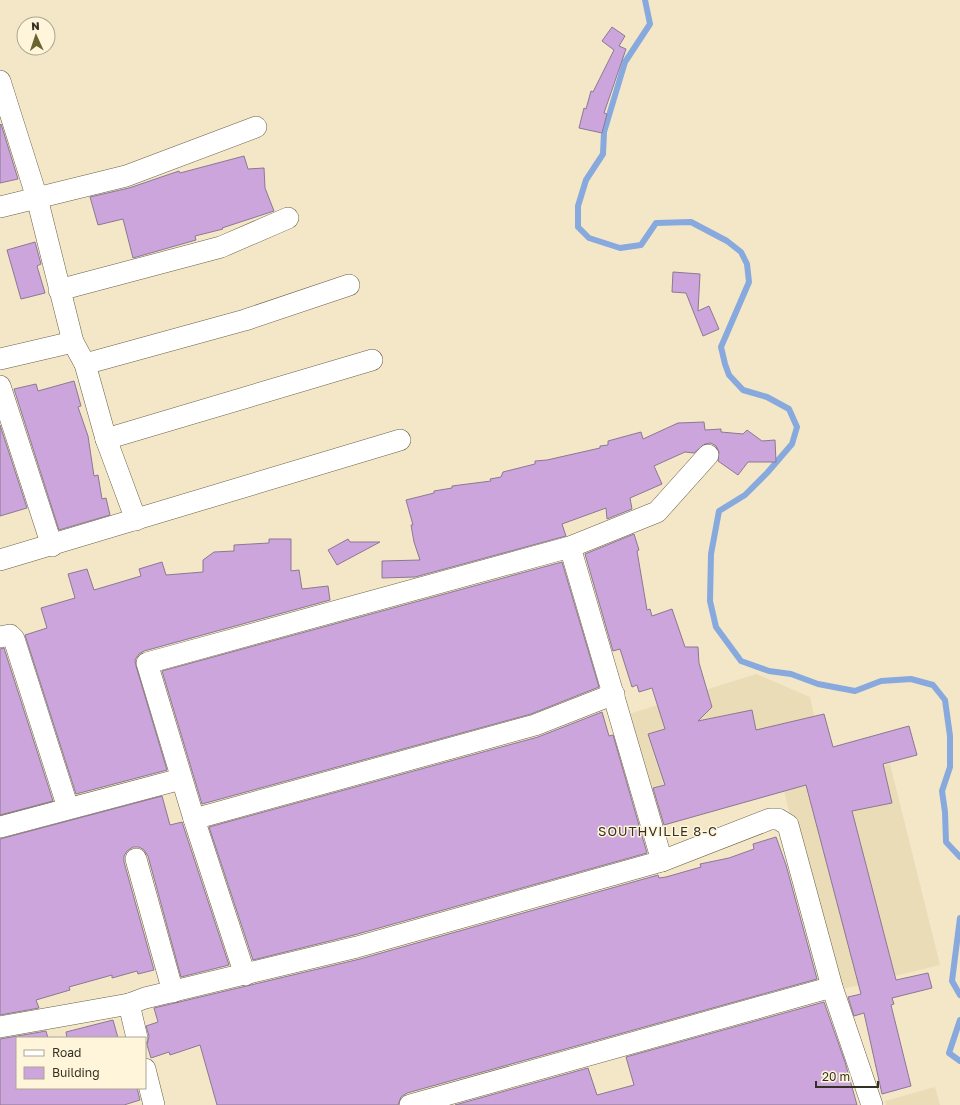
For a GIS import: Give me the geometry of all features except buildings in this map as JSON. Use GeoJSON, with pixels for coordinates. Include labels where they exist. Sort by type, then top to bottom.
{"type":"FeatureCollection","features":[{"type":"Feature","properties":{"kind":"street"},"geometry":{"type":"LineString","coordinates":[[0,81],[3,95],[37,198],[73,342],[85,364],[106,439],[136,520]]}},
{"type":"Feature","properties":{"kind":"street"},"geometry":{"type":"LineString","coordinates":[[0,207],[126,176],[256,127]]}},
{"type":"Feature","properties":{"kind":"street"},"geometry":{"type":"LineString","coordinates":[[59,290],[220,247],[255,234],[288,218]]}},
{"type":"Feature","properties":{"kind":"street"},"geometry":{"type":"LineString","coordinates":[[85,364],[246,320],[349,285]]}},
{"type":"Feature","properties":{"kind":"street"},"geometry":{"type":"LineString","coordinates":[[0,359],[73,342]]}},
{"type":"Feature","properties":{"kind":"street"},"geometry":{"type":"LineString","coordinates":[[106,439],[372,360]]}},
{"type":"Feature","properties":{"kind":"street"},"geometry":{"type":"LineString","coordinates":[[0,386],[52,546]]}},
{"type":"Feature","properties":{"kind":"street"},"geometry":{"type":"LineString","coordinates":[[0,560],[52,546],[400,440]]}},
{"type":"Feature","properties":{"kind":"street"},"geometry":{"type":"LineString","coordinates":[[245,975],[181,779],[147,663],[570,548],[657,512],[708,455]]}},
{"type":"Feature","properties":{"kind":"street"},"geometry":{"type":"LineString","coordinates":[[570,548],[662,861]]}},
{"type":"Feature","properties":{"kind":"street"},"geometry":{"type":"LineString","coordinates":[[0,637],[10,635],[14,639],[68,808]]}},
{"type":"Feature","properties":{"kind":"street"},"geometry":{"type":"LineString","coordinates":[[194,819],[534,724],[614,694]]}},
{"type":"Feature","properties":{"kind":"street"},"geometry":{"type":"LineString","coordinates":[[0,827],[181,779]]}},
{"type":"Feature","properties":{"kind":"street"},"geometry":{"type":"LineString","coordinates":[[0,1027],[129,1004],[357,947],[662,861],[770,819],[784,822],[788,825],[832,987],[872,1105]]}},
{"type":"Feature","properties":{"kind":"street"},"geometry":{"type":"LineString","coordinates":[[136,859],[173,992]]}},
{"type":"Feature","properties":{"kind":"street"},"geometry":{"type":"LineString","coordinates":[[410,1105],[832,987]]}},
{"type":"Feature","properties":{"kind":"street"},"geometry":{"type":"LineString","coordinates":[[129,1004],[137,1037]]}},
{"type":"Feature","properties":{"kind":"street"},"geometry":{"type":"LineString","coordinates":[[146,1078],[149,1104]]}},
{"type":"Feature","properties":{"kind":"shaded area"},"geometry":{"type":"Polygon","coordinates":[[[756,674],[810,697],[828,779],[890,764],[940,965],[835,991],[784,791],[661,826],[626,715],[756,674]]]}},
{"type":"Feature","properties":{"kind":"shaded area"},"geometry":{"type":"Polygon","coordinates":[[[935,1087],[940,1105],[886,1105],[885,1101],[935,1087]]]}},
{"type":"Feature","properties":{"kind":"waterway"},"geometry":{"type":"LineString","coordinates":[[645,0],[650,24],[625,62],[604,132],[603,154],[586,180],[578,206],[578,227],[589,238],[620,248],[641,245],[656,223],[691,222],[727,241],[741,252],[747,264],[749,282],[721,347],[725,364],[729,375],[743,390],[767,397],[789,409],[797,427],[792,444],[767,473],[745,495],[719,511],[711,554],[710,601],[716,627],[741,661],[769,671],[791,674],[818,684],[855,691],[881,681],[911,679],[933,685],[945,700],[950,736],[950,767],[942,791],[945,812],[946,842],[960,857]]}},
{"type":"Feature","properties":{"kind":"waterway"},"geometry":{"type":"LineString","coordinates":[[960,918],[952,981],[960,995]]}},
{"type":"Feature","properties":{"kind":"waterway"},"geometry":{"type":"LineString","coordinates":[[960,1020],[949,1053],[960,1061]]}},
{"type":"Feature","properties":{"kind":"district","name":"SOUTHVILLE 8-C"},"geometry":{"type":"Point","coordinates":[658,831]}}]}
